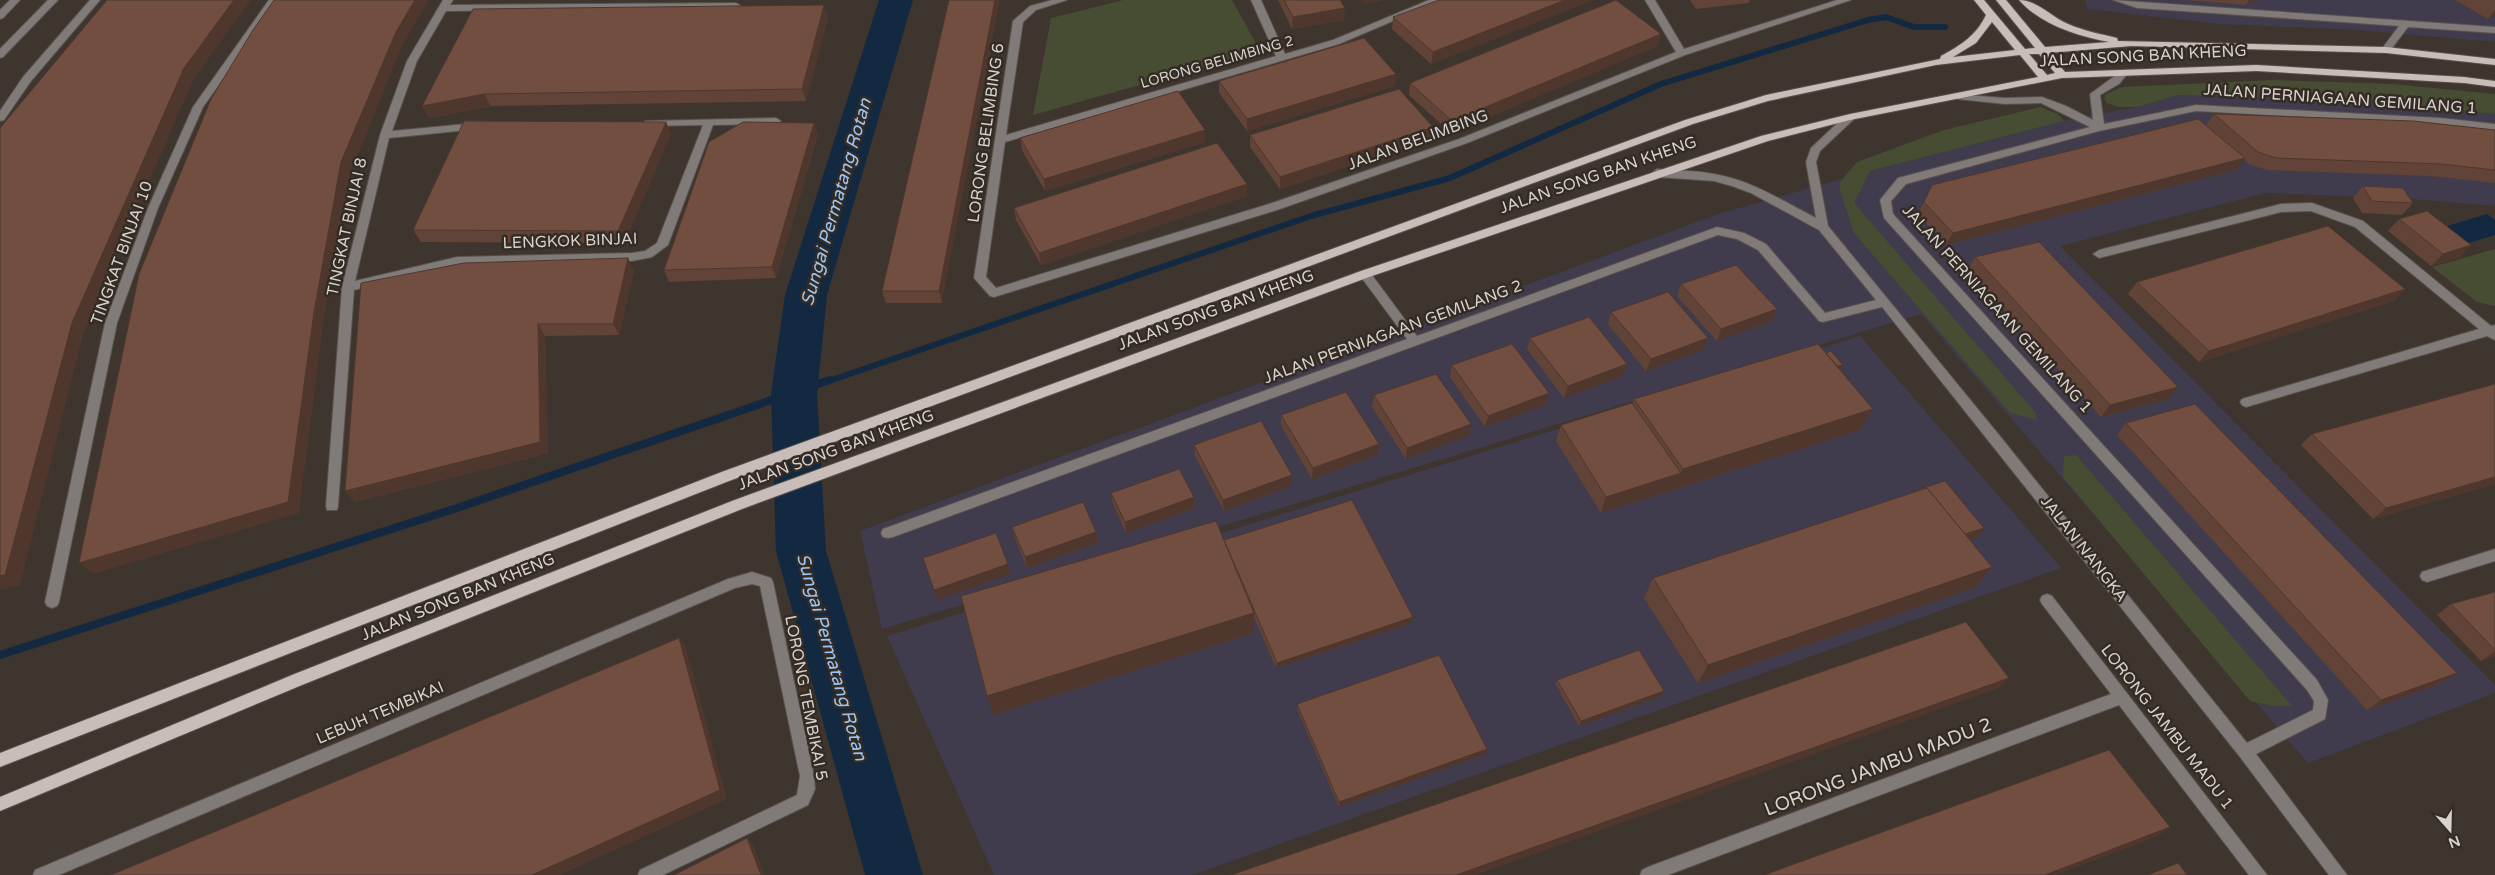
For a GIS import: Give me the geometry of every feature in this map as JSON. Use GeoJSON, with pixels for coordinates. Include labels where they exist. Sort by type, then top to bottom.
{"type":"FeatureCollection","features":[{"type":"Feature","properties":{"kind":"main road"},"geometry":{"type":"LineString","coordinates":[[1979,0],[2043,77]]}},
{"type":"Feature","properties":{"kind":"main road"},"geometry":{"type":"LineString","coordinates":[[2001,0],[2062,75]]}},
{"type":"Feature","properties":{"kind":"main road"},"geometry":{"type":"LineString","coordinates":[[2024,0],[2043,16],[2061,26],[2081,34],[2131,43]]}},
{"type":"Feature","properties":{"kind":"main road"},"geometry":{"type":"LineString","coordinates":[[1936,62],[1966,47],[1984,32],[1991,14]]}},
{"type":"Feature","properties":{"kind":"main road","name":"JALAN SONG BAN KHENG"},"geometry":{"type":"LineString","coordinates":[[0,760],[724,477],[1689,122],[1766,98],[1936,62],[2042,50],[2131,43],[2386,50],[2495,62]]}},
{"type":"Feature","properties":{"kind":"main road","name":"JALAN SONG BAN KHENG"},"geometry":{"type":"LineString","coordinates":[[0,804],[297,680],[736,505],[1365,274],[1657,173],[1765,138],[1850,117],[2043,77],[2062,75],[2256,68],[2464,80],[2495,84]]}},
{"type":"Feature","properties":{"kind":"street"},"geometry":{"type":"LineString","coordinates":[[0,16],[15,0]]}},
{"type":"Feature","properties":{"kind":"street"},"geometry":{"type":"LineString","coordinates":[[0,55],[52,0]]}},
{"type":"Feature","properties":{"kind":"street"},"geometry":{"type":"LineString","coordinates":[[0,118],[27,79],[95,0]]}},
{"type":"Feature","properties":{"kind":"street","name":"TINGKAT BINJAI 10"},"geometry":{"type":"LineString","coordinates":[[52,602],[111,323],[153,208],[198,106],[274,0]]}},
{"type":"Feature","properties":{"kind":"street","name":"LORONG BELIMBING 6"},"geometry":{"type":"LineString","coordinates":[[994,293],[980,278],[1018,21],[1033,8],[1062,0]]}},
{"type":"Feature","properties":{"kind":"street"},"geometry":{"type":"LineString","coordinates":[[1256,0],[1282,58]]}},
{"type":"Feature","properties":{"kind":"street","name":"LORONG BELIMBING 2"},"geometry":{"type":"LineString","coordinates":[[1000,140],[1336,42],[1437,0]]}},
{"type":"Feature","properties":{"kind":"street"},"geometry":{"type":"LineString","coordinates":[[1650,0],[1682,53]]}},
{"type":"Feature","properties":{"kind":"street","name":"JALAN BELIMBING"},"geometry":{"type":"LineString","coordinates":[[994,293],[1273,206],[1463,141],[1682,53],[1846,0]]}},
{"type":"Feature","properties":{"kind":"street"},"geometry":{"type":"LineString","coordinates":[[2118,0],[2137,6],[2495,30]]}},
{"type":"Feature","properties":{"kind":"street"},"geometry":{"type":"LineString","coordinates":[[446,4],[746,6]]}},
{"type":"Feature","properties":{"kind":"street","name":"TINGKAT BINJAI 8"},"geometry":{"type":"LineString","coordinates":[[332,506],[348,287],[385,135],[412,61],[446,4]]}},
{"type":"Feature","properties":{"kind":"street"},"geometry":{"type":"LineString","coordinates":[[2386,50],[2406,23]]}},
{"type":"Feature","properties":{"kind":"street"},"geometry":{"type":"LineString","coordinates":[[2099,128],[2095,94],[2115,82],[2123,72]]}},
{"type":"Feature","properties":{"kind":"street"},"geometry":{"type":"LineString","coordinates":[[1957,96],[2005,101],[2042,100],[2062,108],[2099,128]]}},
{"type":"Feature","properties":{"kind":"street","name":"JALAN PERNIAGAAN GEMILANG 1"},"geometry":{"type":"LineString","coordinates":[[2245,752],[2320,714],[2321,700],[2312,685],[1888,215],[1885,200],[1902,181],[2099,128],[2196,108],[2441,122],[2495,127]]}},
{"type":"Feature","properties":{"kind":"street","name":"JALAN NANGKA"},"geometry":{"type":"LineString","coordinates":[[1823,227],[1811,162],[1815,150],[1850,117]]}},
{"type":"Feature","properties":{"kind":"street"},"geometry":{"type":"LineString","coordinates":[[640,123],[776,121]]}},
{"type":"Feature","properties":{"kind":"street","name":"LENGKOK BINJAI"},"geometry":{"type":"LineString","coordinates":[[348,287],[456,261],[648,254],[662,245],[709,122]]}},
{"type":"Feature","properties":{"kind":"street"},"geometry":{"type":"LineString","coordinates":[[385,135],[484,126]]}},
{"type":"Feature","properties":{"kind":"street","name":"JALAN NANGKA"},"geometry":{"type":"LineString","coordinates":[[1657,173],[1714,177],[1736,183],[1755,190],[1823,227],[1995,438],[2245,752],[2340,875]]}},
{"type":"Feature","properties":{"kind":"street"},"geometry":{"type":"LineString","coordinates":[[2099,254],[2281,208],[2312,207],[2359,224],[2493,332]]}},
{"type":"Feature","properties":{"kind":"street","name":"JALAN PERNIAGAAN GEMILANG 2"},"geometry":{"type":"LineString","coordinates":[[888,533],[1718,231],[1740,236],[1762,247],[1823,318],[1884,302]]}},
{"type":"Feature","properties":{"kind":"street"},"geometry":{"type":"LineString","coordinates":[[1365,274],[1415,341]]}},
{"type":"Feature","properties":{"kind":"street"},"geometry":{"type":"LineString","coordinates":[[2246,402],[2493,332]]}},
{"type":"Feature","properties":{"kind":"street"},"geometry":{"type":"LineString","coordinates":[[2427,576],[2495,554]]}},
{"type":"Feature","properties":{"kind":"street","name":"LORONG TEMBIKAI 5"},"geometry":{"type":"LineString","coordinates":[[646,875],[803,800],[807,789],[806,776],[766,582],[752,578],[733,583]]}},
{"type":"Feature","properties":{"kind":"street","name":"LEBUH TEMBIKAI"},"geometry":{"type":"LineString","coordinates":[[41,875],[733,583]]}},
{"type":"Feature","properties":{"kind":"street","name":"LORONG JAMBU MADU 1"},"geometry":{"type":"LineString","coordinates":[[2047,600],[2259,875]]}},
{"type":"Feature","properties":{"kind":"street","name":"LORONG JAMBU MADU 2"},"geometry":{"type":"LineString","coordinates":[[1648,875],[2122,697]]}},
{"type":"Feature","properties":{"kind":"shaded area"},"geometry":{"type":"Polygon","coordinates":[[[2085,0],[2495,0],[2495,42],[2358,30],[2221,24],[2087,9],[2085,0]]]}},
{"type":"Feature","properties":{"kind":"shaded area"},"geometry":{"type":"Polygon","coordinates":[[[2178,95],[2359,101],[2495,114],[2495,206],[2399,198],[2265,193],[2060,246],[2495,685],[2495,693],[2308,763],[1921,314],[882,629],[860,531],[1718,214],[1870,171],[2064,121],[2137,107],[2178,95]]]}},
{"type":"Feature","properties":{"kind":"shaded area"},"geometry":{"type":"Polygon","coordinates":[[[1860,336],[2061,568],[1192,875],[994,875],[887,636],[1860,336]]]}},
{"type":"Feature","properties":{"kind":"green space"},"geometry":{"type":"Polygon","coordinates":[[[1123,0],[1232,0],[1260,51],[1033,115],[1051,18],[1123,0]]]}},
{"type":"Feature","properties":{"kind":"green space"},"geometry":{"type":"Polygon","coordinates":[[[2275,80],[2392,84],[2495,94],[2495,114],[2359,101],[2178,95],[2137,107],[2119,107],[2107,103],[2104,99],[2106,94],[2122,87],[2275,80]]]}},
{"type":"Feature","properties":{"kind":"green space"},"geometry":{"type":"Polygon","coordinates":[[[2040,107],[2058,114],[2064,121],[1870,171],[1854,203],[2035,412],[2037,420],[2010,413],[1854,233],[1840,190],[1840,182],[1857,162],[1944,130],[2040,107]]]}},
{"type":"Feature","properties":{"kind":"green space"},"geometry":{"type":"Polygon","coordinates":[[[2495,249],[2495,306],[2477,302],[2432,267],[2495,249]]]}},
{"type":"Feature","properties":{"kind":"green space"},"geometry":{"type":"Polygon","coordinates":[[[2076,455],[2292,706],[2273,706],[2250,701],[2063,477],[2064,456],[2076,455]]]}},
{"type":"Feature","properties":{"kind":"water"},"geometry":{"type":"Polygon","coordinates":[[[2487,214],[2495,220],[2495,235],[2456,247],[2434,230],[2487,214]]]}},
{"type":"Feature","properties":{"kind":"building"},"geometry":{"type":"Polygon","coordinates":[[[107,0],[234,0],[184,68],[72,323],[5,575],[0,576],[0,128],[107,0]]]}},
{"type":"Feature","properties":{"kind":"building"},"geometry":{"type":"Polygon","coordinates":[[[274,0],[415,0],[396,32],[341,162],[314,312],[288,502],[79,563],[139,274],[211,99],[253,30],[274,0]]]}},
{"type":"Feature","properties":{"kind":"building"},"geometry":{"type":"Polygon","coordinates":[[[949,0],[995,0],[939,291],[882,291],[949,0]]]}},
{"type":"Feature","properties":{"kind":"building"},"geometry":{"type":"Polygon","coordinates":[[[1284,0],[1340,0],[1345,8],[1293,17],[1284,0]]]}},
{"type":"Feature","properties":{"kind":"building"},"geometry":{"type":"Polygon","coordinates":[[[1439,0],[1565,0],[1433,52],[1393,17],[1439,0]]]}},
{"type":"Feature","properties":{"kind":"building"},"geometry":{"type":"Polygon","coordinates":[[[1616,0],[1661,34],[1452,121],[1410,83],[1616,0]]]}},
{"type":"Feature","properties":{"kind":"building"},"geometry":{"type":"Polygon","coordinates":[[[824,5],[802,89],[484,94],[422,106],[473,9],[824,5]]]}},
{"type":"Feature","properties":{"kind":"building"},"geometry":{"type":"Polygon","coordinates":[[[1364,38],[1396,74],[1247,119],[1219,81],[1364,38]]]}},
{"type":"Feature","properties":{"kind":"building"},"geometry":{"type":"Polygon","coordinates":[[[1399,89],[1433,127],[1280,177],[1250,135],[1399,89]]]}},
{"type":"Feature","properties":{"kind":"building"},"geometry":{"type":"Polygon","coordinates":[[[1178,91],[1205,130],[1044,179],[1020,138],[1178,91]]]}},
{"type":"Feature","properties":{"kind":"building"},"geometry":{"type":"Polygon","coordinates":[[[2214,114],[2413,121],[2495,130],[2495,170],[2441,164],[2276,158],[2258,152],[2214,114]]]}},
{"type":"Feature","properties":{"kind":"building"},"geometry":{"type":"Polygon","coordinates":[[[2198,119],[2245,158],[1953,233],[1924,202],[1932,185],[2198,119]]]}},
{"type":"Feature","properties":{"kind":"building"},"geometry":{"type":"Polygon","coordinates":[[[464,121],[666,122],[618,231],[413,230],[464,121]]]}},
{"type":"Feature","properties":{"kind":"building"},"geometry":{"type":"Polygon","coordinates":[[[743,122],[814,123],[772,267],[664,270],[709,142],[743,122]]]}},
{"type":"Feature","properties":{"kind":"building"},"geometry":{"type":"Polygon","coordinates":[[[1217,143],[1247,184],[1039,253],[1014,208],[1217,143]]]}},
{"type":"Feature","properties":{"kind":"building"},"geometry":{"type":"Polygon","coordinates":[[[2363,186],[2403,188],[2413,203],[2372,201],[2363,186]]]}},
{"type":"Feature","properties":{"kind":"building"},"geometry":{"type":"Polygon","coordinates":[[[2427,211],[2471,245],[2443,254],[2399,219],[2427,211]]]}},
{"type":"Feature","properties":{"kind":"building"},"geometry":{"type":"Polygon","coordinates":[[[2328,226],[2405,289],[2209,351],[2137,282],[2328,226]]]}},
{"type":"Feature","properties":{"kind":"building"},"geometry":{"type":"Polygon","coordinates":[[[2039,242],[2178,387],[2110,405],[1975,257],[2039,242]]]}},
{"type":"Feature","properties":{"kind":"building"},"geometry":{"type":"Polygon","coordinates":[[[628,258],[613,324],[538,324],[540,442],[345,491],[361,283],[464,263],[628,258]]]}},
{"type":"Feature","properties":{"kind":"building"},"geometry":{"type":"Polygon","coordinates":[[[1736,265],[1777,309],[1721,329],[1681,284],[1736,265]]]}},
{"type":"Feature","properties":{"kind":"building"},"geometry":{"type":"Polygon","coordinates":[[[1668,292],[1708,338],[1651,359],[1611,312],[1668,292]]]}},
{"type":"Feature","properties":{"kind":"building"},"geometry":{"type":"Polygon","coordinates":[[[1589,317],[1627,364],[1568,386],[1530,338],[1589,317]]]}},
{"type":"Feature","properties":{"kind":"building"},"geometry":{"type":"Polygon","coordinates":[[[1512,344],[1549,393],[1488,416],[1452,365],[1512,344]]]}},
{"type":"Feature","properties":{"kind":"building"},"geometry":{"type":"Polygon","coordinates":[[[1818,344],[1873,409],[1683,469],[1634,399],[1818,344]]]}},
{"type":"Feature","properties":{"kind":"building"},"geometry":{"type":"Polygon","coordinates":[[[1831,351],[1843,365],[1837,366],[1826,353],[1831,351]]]}},
{"type":"Feature","properties":{"kind":"building"},"geometry":{"type":"Polygon","coordinates":[[[1436,374],[1471,424],[1407,448],[1374,395],[1436,374]]]}},
{"type":"Feature","properties":{"kind":"building"},"geometry":{"type":"Polygon","coordinates":[[[2495,384],[2495,477],[2386,508],[2312,434],[2495,384]]]}},
{"type":"Feature","properties":{"kind":"building"},"geometry":{"type":"Polygon","coordinates":[[[1346,392],[1379,444],[1313,468],[1281,415],[1346,392]]]}},
{"type":"Feature","properties":{"kind":"building"},"geometry":{"type":"Polygon","coordinates":[[[1632,403],[1681,473],[1606,497],[1561,425],[1632,403]]]}},
{"type":"Feature","properties":{"kind":"building"},"geometry":{"type":"Polygon","coordinates":[[[2195,404],[2457,673],[2381,700],[2126,423],[2195,404]]]}},
{"type":"Feature","properties":{"kind":"building"},"geometry":{"type":"Polygon","coordinates":[[[1261,421],[1292,475],[1223,500],[1194,445],[1261,421]]]}},
{"type":"Feature","properties":{"kind":"building"},"geometry":{"type":"Polygon","coordinates":[[[1179,469],[1194,497],[1125,522],[1111,493],[1179,469]]]}},
{"type":"Feature","properties":{"kind":"building"},"geometry":{"type":"Polygon","coordinates":[[[1945,481],[1984,528],[1965,534],[1927,488],[1917,490],[1945,481]]]}},
{"type":"Feature","properties":{"kind":"building"},"geometry":{"type":"Polygon","coordinates":[[[1927,488],[1992,567],[1708,665],[1653,578],[1927,488]]]}},
{"type":"Feature","properties":{"kind":"building"},"geometry":{"type":"Polygon","coordinates":[[[1352,500],[1413,617],[1277,663],[1224,540],[1352,500]]]}},
{"type":"Feature","properties":{"kind":"building"},"geometry":{"type":"Polygon","coordinates":[[[1083,502],[1096,532],[1025,557],[1012,527],[1083,502]]]}},
{"type":"Feature","properties":{"kind":"building"},"geometry":{"type":"Polygon","coordinates":[[[1216,521],[1254,613],[987,696],[961,596],[1216,521]]]}},
{"type":"Feature","properties":{"kind":"building"},"geometry":{"type":"Polygon","coordinates":[[[996,533],[1008,564],[934,590],[923,558],[996,533]]]}},
{"type":"Feature","properties":{"kind":"building"},"geometry":{"type":"Polygon","coordinates":[[[2495,592],[2495,650],[2451,604],[2495,592]]]}},
{"type":"Feature","properties":{"kind":"building"},"geometry":{"type":"Polygon","coordinates":[[[1966,622],[2009,678],[1456,875],[1231,875],[1966,622]]]}},
{"type":"Feature","properties":{"kind":"building"},"geometry":{"type":"Polygon","coordinates":[[[679,638],[720,790],[532,875],[111,875],[679,638]]]}},
{"type":"Feature","properties":{"kind":"building"},"geometry":{"type":"Polygon","coordinates":[[[1639,650],[1664,691],[1581,721],[1557,680],[1639,650]]]}},
{"type":"Feature","properties":{"kind":"building"},"geometry":{"type":"Polygon","coordinates":[[[1439,655],[1487,749],[1339,802],[1297,704],[1439,655]]]}},
{"type":"Feature","properties":{"kind":"building"},"geometry":{"type":"Polygon","coordinates":[[[2109,750],[2170,827],[2045,875],[1764,875],[2109,750]]]}},
{"type":"Feature","properties":{"kind":"building"},"geometry":{"type":"Polygon","coordinates":[[[747,838],[761,875],[674,875],[747,838]]]}},
{"type":"Feature","properties":{"kind":"building"},"geometry":{"type":"Polygon","coordinates":[[[2178,863],[2187,875],[2148,875],[2178,863]]]}},
{"type":"Feature","properties":{"kind":"waterway","name":"Sungai Permatang Rotan"},"geometry":{"type":"LineString","coordinates":[[894,875],[801,551],[794,394],[806,295],[896,0]]}},
{"type":"Feature","properties":{"kind":"waterway"},"geometry":{"type":"LineString","coordinates":[[826,382],[1311,216],[1450,178],[1661,84],[1868,20],[1886,17],[1914,27],[1945,27]]}},
{"type":"Feature","properties":{"kind":"waterway"},"geometry":{"type":"LineString","coordinates":[[0,655],[457,508],[830,380]]}}]}
